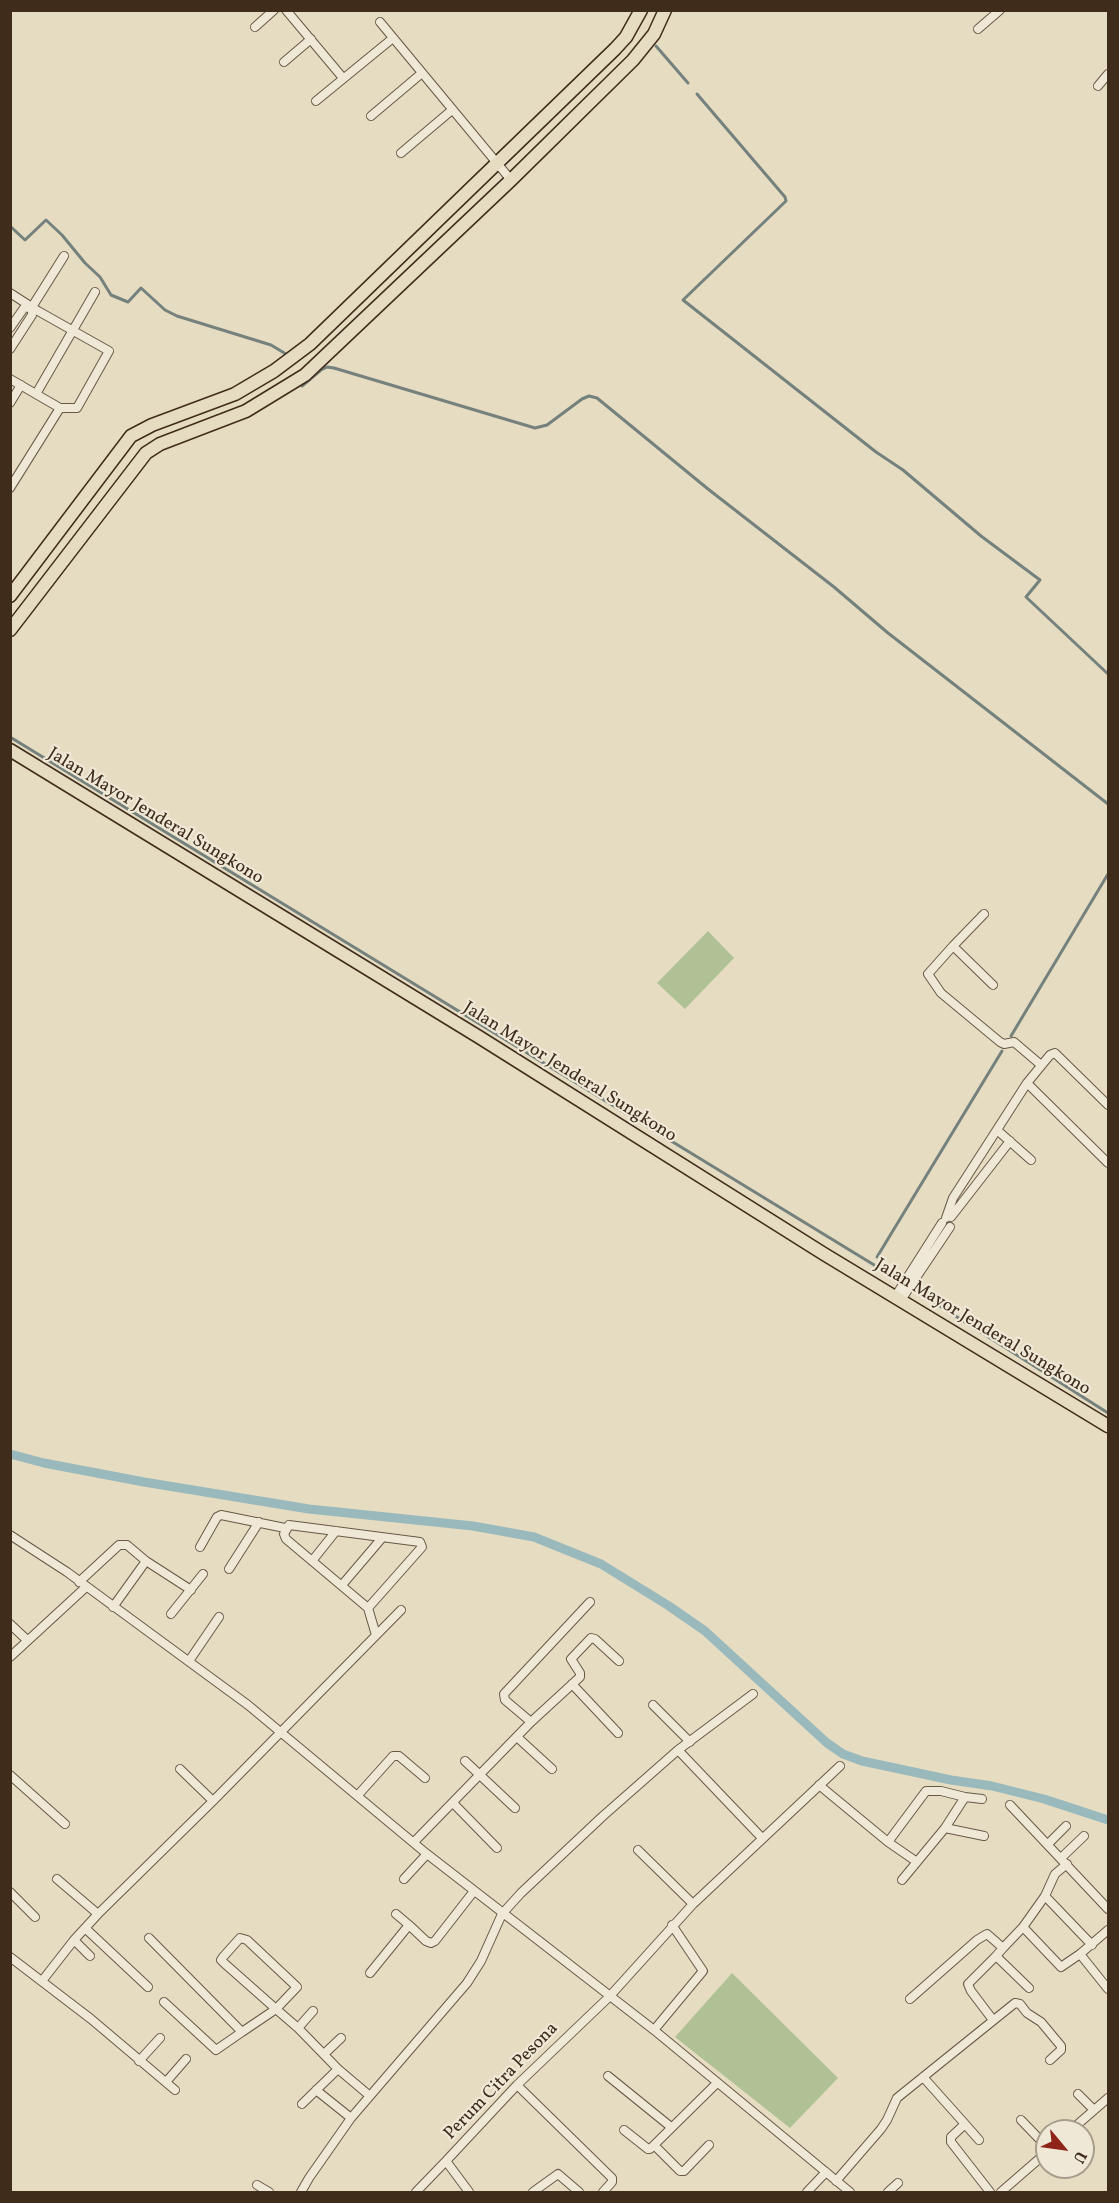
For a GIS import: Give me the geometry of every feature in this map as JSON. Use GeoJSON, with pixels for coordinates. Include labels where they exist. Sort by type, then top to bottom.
{"type":"FeatureCollection","features":[{"type":"Feature","properties":{"kind":"main road"},"geometry":{"type":"LineString","coordinates":[[10,596],[115,454],[131,436],[152,425],[235,394],[274,371],[310,344],[627,37],[641,10]]}},
{"type":"Feature","properties":{"kind":"main road"},"geometry":{"type":"LineString","coordinates":[[10,630],[146,453],[160,444],[246,411],[305,375],[511,180],[644,48],[654,34],[665,10]]}},
{"type":"Feature","properties":{"kind":"main road"},"geometry":{"type":"LineString","coordinates":[[235,394],[246,411]]}},
{"type":"Feature","properties":{"kind":"main road","name":"Jalan Mayor Jenderal Sungkono"},"geometry":{"type":"LineString","coordinates":[[10,750],[479,1037],[805,1243],[904,1289],[1108,1426]]}},
{"type":"Feature","properties":{"kind":"street"},"geometry":{"type":"LineString","coordinates":[[255,27],[274,10]]}},
{"type":"Feature","properties":{"kind":"street"},"geometry":{"type":"LineString","coordinates":[[286,10],[343,78]]}},
{"type":"Feature","properties":{"kind":"street"},"geometry":{"type":"LineString","coordinates":[[978,30],[1000,10]]}},
{"type":"Feature","properties":{"kind":"street"},"geometry":{"type":"LineString","coordinates":[[380,22],[511,180]]}},
{"type":"Feature","properties":{"kind":"street"},"geometry":{"type":"LineString","coordinates":[[316,101],[393,38]]}},
{"type":"Feature","properties":{"kind":"street"},"geometry":{"type":"LineString","coordinates":[[285,63],[311,39]]}},
{"type":"Feature","properties":{"kind":"street"},"geometry":{"type":"LineString","coordinates":[[371,116],[422,73]]}},
{"type":"Feature","properties":{"kind":"street"},"geometry":{"type":"LineString","coordinates":[[1098,86],[1108,74]]}},
{"type":"Feature","properties":{"kind":"street"},"geometry":{"type":"LineString","coordinates":[[401,153],[452,111]]}},
{"type":"Feature","properties":{"kind":"street"},"geometry":{"type":"LineString","coordinates":[[10,349],[32,315],[32,307],[64,256]]}},
{"type":"Feature","properties":{"kind":"street"},"geometry":{"type":"LineString","coordinates":[[36,394],[95,292]]}},
{"type":"Feature","properties":{"kind":"street"},"geometry":{"type":"LineString","coordinates":[[10,293],[107,348],[109,352],[79,407],[60,408],[10,379]]}},
{"type":"Feature","properties":{"kind":"street"},"geometry":{"type":"LineString","coordinates":[[10,328],[24,308],[32,307]]}},
{"type":"Feature","properties":{"kind":"street"},"geometry":{"type":"LineString","coordinates":[[10,403],[21,385]]}},
{"type":"Feature","properties":{"kind":"street"},"geometry":{"type":"LineString","coordinates":[[10,488],[60,408]]}},
{"type":"Feature","properties":{"kind":"street"},"geometry":{"type":"LineString","coordinates":[[984,914],[931,970],[928,974],[929,978],[941,993],[1000,1042],[1014,1042],[1041,1065]]}},
{"type":"Feature","properties":{"kind":"street"},"geometry":{"type":"LineString","coordinates":[[953,946],[993,985]]}},
{"type":"Feature","properties":{"kind":"street"},"geometry":{"type":"LineString","coordinates":[[947,1222],[953,1198],[1027,1083],[1054,1053],[1108,1105]]}},
{"type":"Feature","properties":{"kind":"street"},"geometry":{"type":"LineString","coordinates":[[1027,1083],[1108,1163]]}},
{"type":"Feature","properties":{"kind":"street"},"geometry":{"type":"LineString","coordinates":[[997,1130],[1031,1160]]}},
{"type":"Feature","properties":{"kind":"street"},"geometry":{"type":"LineString","coordinates":[[904,1289],[957,1207],[1011,1141]]}},
{"type":"Feature","properties":{"kind":"street"},"geometry":{"type":"LineString","coordinates":[[200,1547],[217,1517],[221,1515],[285,1528],[294,1525],[420,1542],[422,1547],[368,1608]]}},
{"type":"Feature","properties":{"kind":"street"},"geometry":{"type":"LineString","coordinates":[[229,1569],[259,1522]]}},
{"type":"Feature","properties":{"kind":"street"},"geometry":{"type":"LineString","coordinates":[[285,1528],[286,1539],[368,1608],[376,1635]]}},
{"type":"Feature","properties":{"kind":"street"},"geometry":{"type":"LineString","coordinates":[[312,1561],[336,1531]]}},
{"type":"Feature","properties":{"kind":"street"},"geometry":{"type":"LineString","coordinates":[[10,1535],[189,1661],[282,1732],[427,1854],[654,2030],[850,2193]]}},
{"type":"Feature","properties":{"kind":"street"},"geometry":{"type":"LineString","coordinates":[[342,1585],[382,1538]]}},
{"type":"Feature","properties":{"kind":"street"},"geometry":{"type":"LineString","coordinates":[[10,1657],[119,1545],[127,1545],[146,1561],[191,1590]]}},
{"type":"Feature","properties":{"kind":"street"},"geometry":{"type":"LineString","coordinates":[[113,1607],[146,1561]]}},
{"type":"Feature","properties":{"kind":"street"},"geometry":{"type":"LineString","coordinates":[[171,1614],[203,1575]]}},
{"type":"Feature","properties":{"kind":"street"},"geometry":{"type":"LineString","coordinates":[[531,1722],[505,1700],[504,1694],[590,1602]]}},
{"type":"Feature","properties":{"kind":"street"},"geometry":{"type":"LineString","coordinates":[[42,1982],[98,1914],[213,1802],[401,1610]]}},
{"type":"Feature","properties":{"kind":"street"},"geometry":{"type":"LineString","coordinates":[[189,1661],[219,1617]]}},
{"type":"Feature","properties":{"kind":"street"},"geometry":{"type":"LineString","coordinates":[[10,1624],[27,1640]]}},
{"type":"Feature","properties":{"kind":"street"},"geometry":{"type":"LineString","coordinates":[[414,1842],[531,1722],[581,1675],[571,1659],[591,1638],[619,1661]]}},
{"type":"Feature","properties":{"kind":"street"},"geometry":{"type":"LineString","coordinates":[[572,1684],[618,1733]]}},
{"type":"Feature","properties":{"kind":"street"},"geometry":{"type":"LineString","coordinates":[[301,2193],[351,2118],[467,1983],[481,1961],[502,1914],[521,1893],[603,1815],[678,1750],[753,1694]]}},
{"type":"Feature","properties":{"kind":"street"},"geometry":{"type":"LineString","coordinates":[[653,1705],[690,1742]]}},
{"type":"Feature","properties":{"kind":"street"},"geometry":{"type":"LineString","coordinates":[[517,1737],[552,1769]]}},
{"type":"Feature","properties":{"kind":"street"},"geometry":{"type":"LineString","coordinates":[[678,1750],[762,1838]]}},
{"type":"Feature","properties":{"kind":"street"},"geometry":{"type":"LineString","coordinates":[[358,1795],[393,1756],[399,1756],[425,1778]]}},
{"type":"Feature","properties":{"kind":"street"},"geometry":{"type":"LineString","coordinates":[[465,1761],[515,1808]]}},
{"type":"Feature","properties":{"kind":"street","name":"Perum Citra Pesona"},"geometry":{"type":"LineString","coordinates":[[469,2193],[446,2161],[517,2085],[609,1997],[672,1925],[840,1766]]}},
{"type":"Feature","properties":{"kind":"street"},"geometry":{"type":"LineString","coordinates":[[180,1769],[213,1802]]}},
{"type":"Feature","properties":{"kind":"street"},"geometry":{"type":"LineString","coordinates":[[10,1775],[65,1824]]}},
{"type":"Feature","properties":{"kind":"street"},"geometry":{"type":"LineString","coordinates":[[819,1785],[888,1842],[917,1862]]}},
{"type":"Feature","properties":{"kind":"street"},"geometry":{"type":"LineString","coordinates":[[888,1842],[926,1791],[941,1791],[982,1799]]}},
{"type":"Feature","properties":{"kind":"street"},"geometry":{"type":"LineString","coordinates":[[902,1880],[945,1828],[965,1797]]}},
{"type":"Feature","properties":{"kind":"street"},"geometry":{"type":"LineString","coordinates":[[453,1803],[497,1848]]}},
{"type":"Feature","properties":{"kind":"street"},"geometry":{"type":"LineString","coordinates":[[1010,1805],[1108,1909]]}},
{"type":"Feature","properties":{"kind":"street"},"geometry":{"type":"LineString","coordinates":[[1048,1844],[1066,1826]]}},
{"type":"Feature","properties":{"kind":"street"},"geometry":{"type":"LineString","coordinates":[[945,1828],[984,1836]]}},
{"type":"Feature","properties":{"kind":"street"},"geometry":{"type":"LineString","coordinates":[[995,2018],[971,1991],[968,1984],[1023,1927],[1045,1896],[1055,1874],[1084,1836]]}},
{"type":"Feature","properties":{"kind":"street"},"geometry":{"type":"LineString","coordinates":[[638,1850],[693,1904]]}},
{"type":"Feature","properties":{"kind":"street"},"geometry":{"type":"LineString","coordinates":[[404,1879],[427,1854]]}},
{"type":"Feature","properties":{"kind":"street"},"geometry":{"type":"LineString","coordinates":[[57,1879],[98,1914]]}},
{"type":"Feature","properties":{"kind":"street"},"geometry":{"type":"LineString","coordinates":[[396,1914],[431,1943],[435,1941],[474,1891]]}},
{"type":"Feature","properties":{"kind":"street"},"geometry":{"type":"LineString","coordinates":[[10,1892],[35,1917]]}},
{"type":"Feature","properties":{"kind":"street"},"geometry":{"type":"LineString","coordinates":[[1045,1896],[1092,1945]]}},
{"type":"Feature","properties":{"kind":"street"},"geometry":{"type":"LineString","coordinates":[[654,2030],[704,1971],[672,1925]]}},
{"type":"Feature","properties":{"kind":"street"},"geometry":{"type":"LineString","coordinates":[[370,1973],[409,1926]]}},
{"type":"Feature","properties":{"kind":"street"},"geometry":{"type":"LineString","coordinates":[[1023,1927],[1058,1966],[1064,1966],[1108,1930]]}},
{"type":"Feature","properties":{"kind":"street"},"geometry":{"type":"LineString","coordinates":[[86,1928],[148,1987]]}},
{"type":"Feature","properties":{"kind":"street"},"geometry":{"type":"LineString","coordinates":[[910,1999],[984,1935],[991,1935],[1003,1948]]}},
{"type":"Feature","properties":{"kind":"street"},"geometry":{"type":"LineString","coordinates":[[149,1938],[242,2032]]}},
{"type":"Feature","properties":{"kind":"street"},"geometry":{"type":"LineString","coordinates":[[164,2002],[216,2050],[276,2009],[297,1987],[247,1940],[240,1938],[221,1960],[276,2009],[298,2028],[338,2069],[370,2096]]}},
{"type":"Feature","properties":{"kind":"street"},"geometry":{"type":"LineString","coordinates":[[74,1941],[90,1956]]}},
{"type":"Feature","properties":{"kind":"street"},"geometry":{"type":"LineString","coordinates":[[1080,1954],[1108,1989]]}},
{"type":"Feature","properties":{"kind":"street"},"geometry":{"type":"LineString","coordinates":[[996,1956],[1029,1988]]}},
{"type":"Feature","properties":{"kind":"street"},"geometry":{"type":"LineString","coordinates":[[10,1957],[91,2019],[175,2090]]}},
{"type":"Feature","properties":{"kind":"street"},"geometry":{"type":"LineString","coordinates":[[836,2181],[881,2129],[897,2098],[1018,2002],[1027,2013],[1041,2022],[1062,2048],[1050,2060]]}},
{"type":"Feature","properties":{"kind":"street"},"geometry":{"type":"LineString","coordinates":[[298,2028],[313,2011]]}},
{"type":"Feature","properties":{"kind":"street"},"geometry":{"type":"LineString","coordinates":[[140,2061],[160,2038]]}},
{"type":"Feature","properties":{"kind":"street"},"geometry":{"type":"LineString","coordinates":[[324,2054],[341,2038]]}},
{"type":"Feature","properties":{"kind":"street"},"geometry":{"type":"LineString","coordinates":[[166,2082],[186,2059]]}},
{"type":"Feature","properties":{"kind":"street"},"geometry":{"type":"LineString","coordinates":[[303,2104],[338,2069]]}},
{"type":"Feature","properties":{"kind":"street"},"geometry":{"type":"LineString","coordinates":[[608,2076],[671,2127]]}},
{"type":"Feature","properties":{"kind":"street"},"geometry":{"type":"LineString","coordinates":[[923,2077],[979,2140]]}},
{"type":"Feature","properties":{"kind":"street"},"geometry":{"type":"LineString","coordinates":[[624,2130],[648,2149],[717,2083]]}},
{"type":"Feature","properties":{"kind":"street"},"geometry":{"type":"LineString","coordinates":[[517,2085],[612,2178],[612,2182],[603,2193]]}},
{"type":"Feature","properties":{"kind":"street"},"geometry":{"type":"LineString","coordinates":[[316,2090],[351,2118]]}},
{"type":"Feature","properties":{"kind":"street"},"geometry":{"type":"LineString","coordinates":[[1078,2094],[1094,2110]]}},
{"type":"Feature","properties":{"kind":"street"},"geometry":{"type":"LineString","coordinates":[[1084,2119],[1108,2098]]}},
{"type":"Feature","properties":{"kind":"street"},"geometry":{"type":"LineString","coordinates":[[1021,2120],[1035,2135]]}},
{"type":"Feature","properties":{"kind":"street"},"geometry":{"type":"LineString","coordinates":[[965,2124],[951,2137],[951,2142],[990,2193]]}},
{"type":"Feature","properties":{"kind":"street"},"geometry":{"type":"LineString","coordinates":[[654,2145],[680,2171],[684,2170],[709,2145]]}},
{"type":"Feature","properties":{"kind":"street"},"geometry":{"type":"LineString","coordinates":[[416,2193],[446,2161]]}},
{"type":"Feature","properties":{"kind":"street"},"geometry":{"type":"LineString","coordinates":[[1001,2193],[1035,2163]]}},
{"type":"Feature","properties":{"kind":"street"},"geometry":{"type":"LineString","coordinates":[[807,2193],[826,2172]]}},
{"type":"Feature","properties":{"kind":"street"},"geometry":{"type":"LineString","coordinates":[[533,2193],[558,2174],[579,2193]]}},
{"type":"Feature","properties":{"kind":"street"},"geometry":{"type":"LineString","coordinates":[[888,2193],[898,2182]]}},
{"type":"Feature","properties":{"kind":"street"},"geometry":{"type":"LineString","coordinates":[[258,2185],[269,2193]]}},
{"type":"Feature","properties":{"kind":"green space"},"geometry":{"type":"Polygon","coordinates":[[[708,931],[734,958],[685,1009],[657,983],[708,931]]]}},
{"type":"Feature","properties":{"kind":"green space"},"geometry":{"type":"Polygon","coordinates":[[[732,1973],[838,2078],[790,2128],[675,2037],[732,1973]]]}},
{"type":"Feature","properties":{"kind":"waterway"},"geometry":{"type":"LineString","coordinates":[[656,46],[688,83]]}},
{"type":"Feature","properties":{"kind":"waterway"},"geometry":{"type":"LineString","coordinates":[[697,94],[786,201],[683,300],[876,452],[903,470],[981,536],[1040,580],[1026,597],[1108,674]]}},
{"type":"Feature","properties":{"kind":"waterway"},"geometry":{"type":"LineString","coordinates":[[10,226],[25,240],[46,220],[100,277],[111,295],[128,302],[141,288],[165,310],[177,316],[271,345],[286,354]]}},
{"type":"Feature","properties":{"kind":"waterway"},"geometry":{"type":"LineString","coordinates":[[302,386],[321,370],[327,367],[334,368],[535,428],[547,425],[582,399],[589,396],[597,398],[708,489],[834,587],[888,633],[1108,804]]}},
{"type":"Feature","properties":{"kind":"waterway"},"geometry":{"type":"LineString","coordinates":[[10,737],[902,1282]]}},
{"type":"Feature","properties":{"kind":"waterway"},"geometry":{"type":"LineString","coordinates":[[1011,1036],[1108,874]]}},
{"type":"Feature","properties":{"kind":"waterway"},"geometry":{"type":"LineString","coordinates":[[877,1257],[1002,1051]]}},
{"type":"Feature","properties":{"kind":"waterway"},"geometry":{"type":"LineString","coordinates":[[910,1287],[1108,1413]]}},
{"type":"Feature","properties":{"kind":"waterway"},"geometry":{"type":"LineString","coordinates":[[10,1454],[44,1463],[144,1482],[309,1509],[473,1526],[534,1537],[601,1564],[705,1631],[827,1743],[843,1754],[862,1761],[951,1780],[992,1786],[1044,1799],[1108,1820]]}}]}
